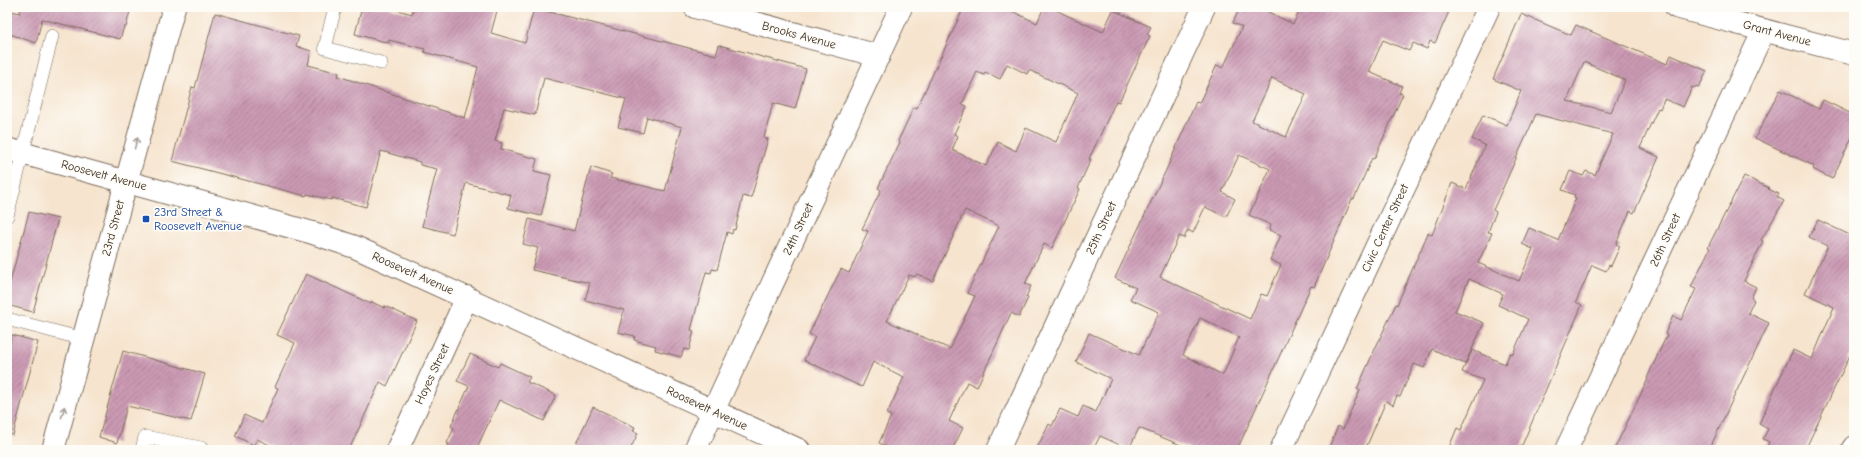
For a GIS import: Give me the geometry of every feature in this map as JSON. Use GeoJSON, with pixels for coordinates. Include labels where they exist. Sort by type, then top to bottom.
{"type":"FeatureCollection","features":[{"type":"Feature","properties":{"kind":"street","name":"23rd Street"},"geometry":{"type":"LineString","coordinates":[[52,450],[174,7]]}},
{"type":"Feature","properties":{"kind":"street","name":"Brooks Avenue"},"geometry":{"type":"LineString","coordinates":[[696,7],[879,56]]}},
{"type":"Feature","properties":{"kind":"street","name":"24th Street"},"geometry":{"type":"LineString","coordinates":[[695,450],[901,7]]}},
{"type":"Feature","properties":{"kind":"street","name":"25th Street"},"geometry":{"type":"LineString","coordinates":[[998,450],[1204,7]]}},
{"type":"Feature","properties":{"kind":"street","name":"Civic Center Street"},"geometry":{"type":"LineString","coordinates":[[1281,450],[1489,7]]}},
{"type":"Feature","properties":{"kind":"street","name":"Grant Avenue"},"geometry":{"type":"LineString","coordinates":[[1676,7],[1703,10],[1764,30],[1854,54]]}},
{"type":"Feature","properties":{"kind":"street","name":"26th Street"},"geometry":{"type":"LineString","coordinates":[[1566,450],[1764,30]]}},
{"type":"Feature","properties":{"kind":"street","name":"Roosevelt Avenue"},"geometry":{"type":"LineString","coordinates":[[15,151],[305,230],[355,247],[799,450]]}},
{"type":"Feature","properties":{"kind":"street","name":"Hayes Street"},"geometry":{"type":"LineString","coordinates":[[397,450],[467,297]]}},
{"type":"Feature","properties":{"kind":"lane"},"geometry":{"type":"LineString","coordinates":[[335,7],[325,48],[381,63]]}},
{"type":"Feature","properties":{"kind":"lane"},"geometry":{"type":"LineString","coordinates":[[7,216],[15,151],[52,36]]}},
{"type":"Feature","properties":{"kind":"lane"},"geometry":{"type":"LineString","coordinates":[[7,319],[83,339]]}},
{"type":"Feature","properties":{"kind":"lane"},"geometry":{"type":"LineString","coordinates":[[142,450],[145,437],[201,448]]}},
{"type":"Feature","properties":{"kind":"building"},"geometry":{"type":"Polygon","coordinates":[[[21,7],[131,7],[126,27],[124,27],[120,39],[42,19],[36,43],[7,33],[7,10],[20,13],[21,7]]]}},
{"type":"Feature","properties":{"kind":"building"},"geometry":{"type":"Polygon","coordinates":[[[362,7],[387,7],[412,14],[413,7],[498,7],[491,33],[525,43],[534,8],[716,55],[719,45],[806,69],[795,109],[773,103],[764,138],[768,139],[751,198],[743,196],[735,230],[733,229],[732,234],[727,232],[717,270],[712,269],[711,273],[706,272],[691,330],[694,331],[689,350],[684,349],[681,357],[655,350],[656,346],[634,340],[635,336],[618,332],[624,310],[585,300],[590,283],[532,270],[538,248],[523,244],[529,219],[574,231],[591,167],[612,174],[610,178],[665,191],[682,127],[647,117],[643,133],[618,127],[626,99],[544,78],[535,115],[504,108],[495,141],[502,143],[501,149],[537,159],[534,171],[551,175],[541,216],[508,208],[511,195],[466,183],[453,234],[422,226],[437,169],[420,165],[420,162],[381,151],[366,207],[332,198],[331,200],[307,194],[306,196],[172,161],[192,87],[195,88],[215,13],[299,36],[296,46],[311,51],[308,65],[339,73],[338,76],[465,118],[478,67],[424,52],[425,49],[389,40],[389,43],[355,34],[362,7]]]}},
{"type":"Feature","properties":{"kind":"building"},"geometry":{"type":"Polygon","coordinates":[[[964,7],[1003,7],[1037,23],[1044,7],[1049,7],[1103,32],[1113,10],[1151,27],[1147,34],[1150,36],[1119,102],[1116,101],[1089,159],[1091,159],[1078,188],[1080,189],[1052,248],[1044,244],[1025,284],[1031,286],[1026,297],[1028,298],[1019,317],[1011,313],[977,387],[967,382],[949,421],[963,428],[952,450],[894,450],[879,443],[891,416],[887,414],[904,377],[873,362],[862,387],[804,360],[815,337],[809,334],[841,269],[849,273],[868,231],[862,229],[881,190],[878,188],[900,142],[898,141],[914,107],[917,108],[964,7]],[[1007,64],[1000,79],[985,72],[984,75],[977,72],[962,104],[967,106],[954,134],[958,136],[952,150],[986,166],[998,142],[1016,151],[1026,128],[1056,142],[1078,93],[1029,70],[1027,74],[1007,64]],[[965,210],[933,281],[917,274],[915,277],[909,275],[887,321],[950,349],[975,296],[967,293],[999,226],[965,210]]]}},
{"type":"Feature","properties":{"kind":"building"},"geometry":{"type":"Polygon","coordinates":[[[1240,7],[1258,7],[1293,24],[1302,7],[1451,7],[1435,43],[1430,41],[1427,49],[1413,43],[1409,51],[1383,40],[1369,72],[1402,86],[1399,93],[1403,94],[1374,159],[1372,158],[1354,199],[1352,199],[1314,287],[1311,286],[1237,450],[1193,450],[1139,428],[1129,449],[1100,436],[1093,450],[1036,450],[1049,424],[1052,426],[1060,409],[1078,417],[1083,406],[1096,412],[1111,379],[1076,362],[1089,333],[1139,355],[1159,312],[1130,299],[1136,288],[1115,278],[1168,166],[1196,102],[1199,103],[1217,65],[1223,68],[1242,27],[1233,23],[1240,7]],[[1272,78],[1252,121],[1286,137],[1306,94],[1272,78]],[[1239,155],[1222,192],[1235,199],[1226,217],[1205,207],[1193,233],[1188,230],[1184,238],[1179,236],[1160,277],[1250,319],[1261,294],[1267,296],[1281,265],[1270,260],[1281,235],[1269,230],[1271,225],[1249,215],[1270,169],[1239,155]],[[1200,318],[1183,355],[1223,375],[1239,337],[1200,318]]]}},
{"type":"Feature","properties":{"kind":"building"},"geometry":{"type":"Polygon","coordinates":[[[1521,14],[1571,35],[1576,25],[1667,64],[1671,55],[1707,71],[1699,87],[1692,87],[1683,107],[1664,99],[1660,109],[1658,108],[1640,148],[1659,157],[1634,213],[1630,211],[1616,244],[1620,246],[1611,266],[1609,265],[1606,271],[1592,265],[1576,302],[1582,305],[1520,450],[1448,450],[1457,428],[1461,430],[1483,380],[1462,372],[1472,350],[1505,364],[1510,353],[1513,354],[1528,319],[1498,305],[1503,294],[1469,279],[1455,311],[1484,323],[1465,364],[1432,349],[1424,368],[1414,364],[1400,397],[1397,396],[1393,405],[1386,401],[1365,450],[1328,450],[1338,426],[1343,429],[1360,390],[1357,389],[1396,304],[1397,305],[1428,233],[1432,235],[1452,183],[1466,189],[1485,145],[1472,139],[1483,115],[1507,125],[1521,91],[1493,79],[1521,14]],[[1584,62],[1567,101],[1611,112],[1625,80],[1584,62]],[[1536,114],[1493,210],[1496,212],[1488,232],[1492,233],[1478,263],[1519,281],[1533,249],[1522,244],[1529,228],[1558,240],[1576,198],[1574,197],[1575,195],[1562,190],[1570,171],[1583,176],[1586,171],[1595,175],[1613,134],[1536,114]]]}},
{"type":"Feature","properties":{"kind":"building"},"geometry":{"type":"Polygon","coordinates":[[[1780,90],[1819,109],[1823,100],[1854,115],[1854,133],[1832,179],[1813,169],[1814,166],[1755,138],[1780,90]]]}},
{"type":"Feature","properties":{"kind":"building"},"geometry":{"type":"Polygon","coordinates":[[[1744,176],[1779,194],[1777,197],[1784,201],[1761,240],[1763,241],[1744,281],[1756,287],[1751,298],[1754,300],[1748,313],[1769,323],[1709,450],[1614,450],[1648,379],[1647,378],[1667,335],[1665,334],[1673,316],[1681,320],[1696,289],[1691,287],[1710,248],[1708,247],[1744,176]]]}},
{"type":"Feature","properties":{"kind":"building"},"geometry":{"type":"Polygon","coordinates":[[[29,212],[58,219],[33,312],[7,305],[7,293],[29,212]]]}},
{"type":"Feature","properties":{"kind":"building"},"geometry":{"type":"Polygon","coordinates":[[[1818,220],[1854,237],[1854,347],[1805,450],[1765,450],[1769,442],[1763,439],[1768,429],[1759,424],[1793,350],[1812,359],[1834,307],[1805,293],[1828,246],[1809,237],[1818,220]]]}},
{"type":"Feature","properties":{"kind":"building"},"geometry":{"type":"Polygon","coordinates":[[[306,274],[371,304],[372,302],[384,308],[385,306],[417,321],[387,386],[380,382],[349,450],[280,450],[257,439],[254,445],[235,436],[244,415],[262,423],[278,388],[275,387],[295,343],[277,335],[306,274]]]}},
{"type":"Feature","properties":{"kind":"building"},"geometry":{"type":"Polygon","coordinates":[[[12,335],[38,342],[13,435],[7,434],[7,341],[10,342],[12,335]]]}},
{"type":"Feature","properties":{"kind":"building"},"geometry":{"type":"Polygon","coordinates":[[[123,351],[205,374],[191,421],[127,406],[117,443],[99,437],[123,351]]]}},
{"type":"Feature","properties":{"kind":"building"},"geometry":{"type":"Polygon","coordinates":[[[470,354],[498,367],[500,363],[530,377],[527,382],[556,395],[544,421],[499,400],[476,450],[446,450],[449,444],[447,443],[454,428],[451,426],[469,386],[457,381],[470,354]]]}},
{"type":"Feature","properties":{"kind":"building"},"geometry":{"type":"Polygon","coordinates":[[[593,407],[635,427],[633,431],[638,433],[630,450],[573,450],[593,407]]]}},
{"type":"Feature","properties":{"kind":"place","name":"23rd Street & Roosevelt Avenue"},"geometry":{"type":"Point","coordinates":[146,219]}}]}
